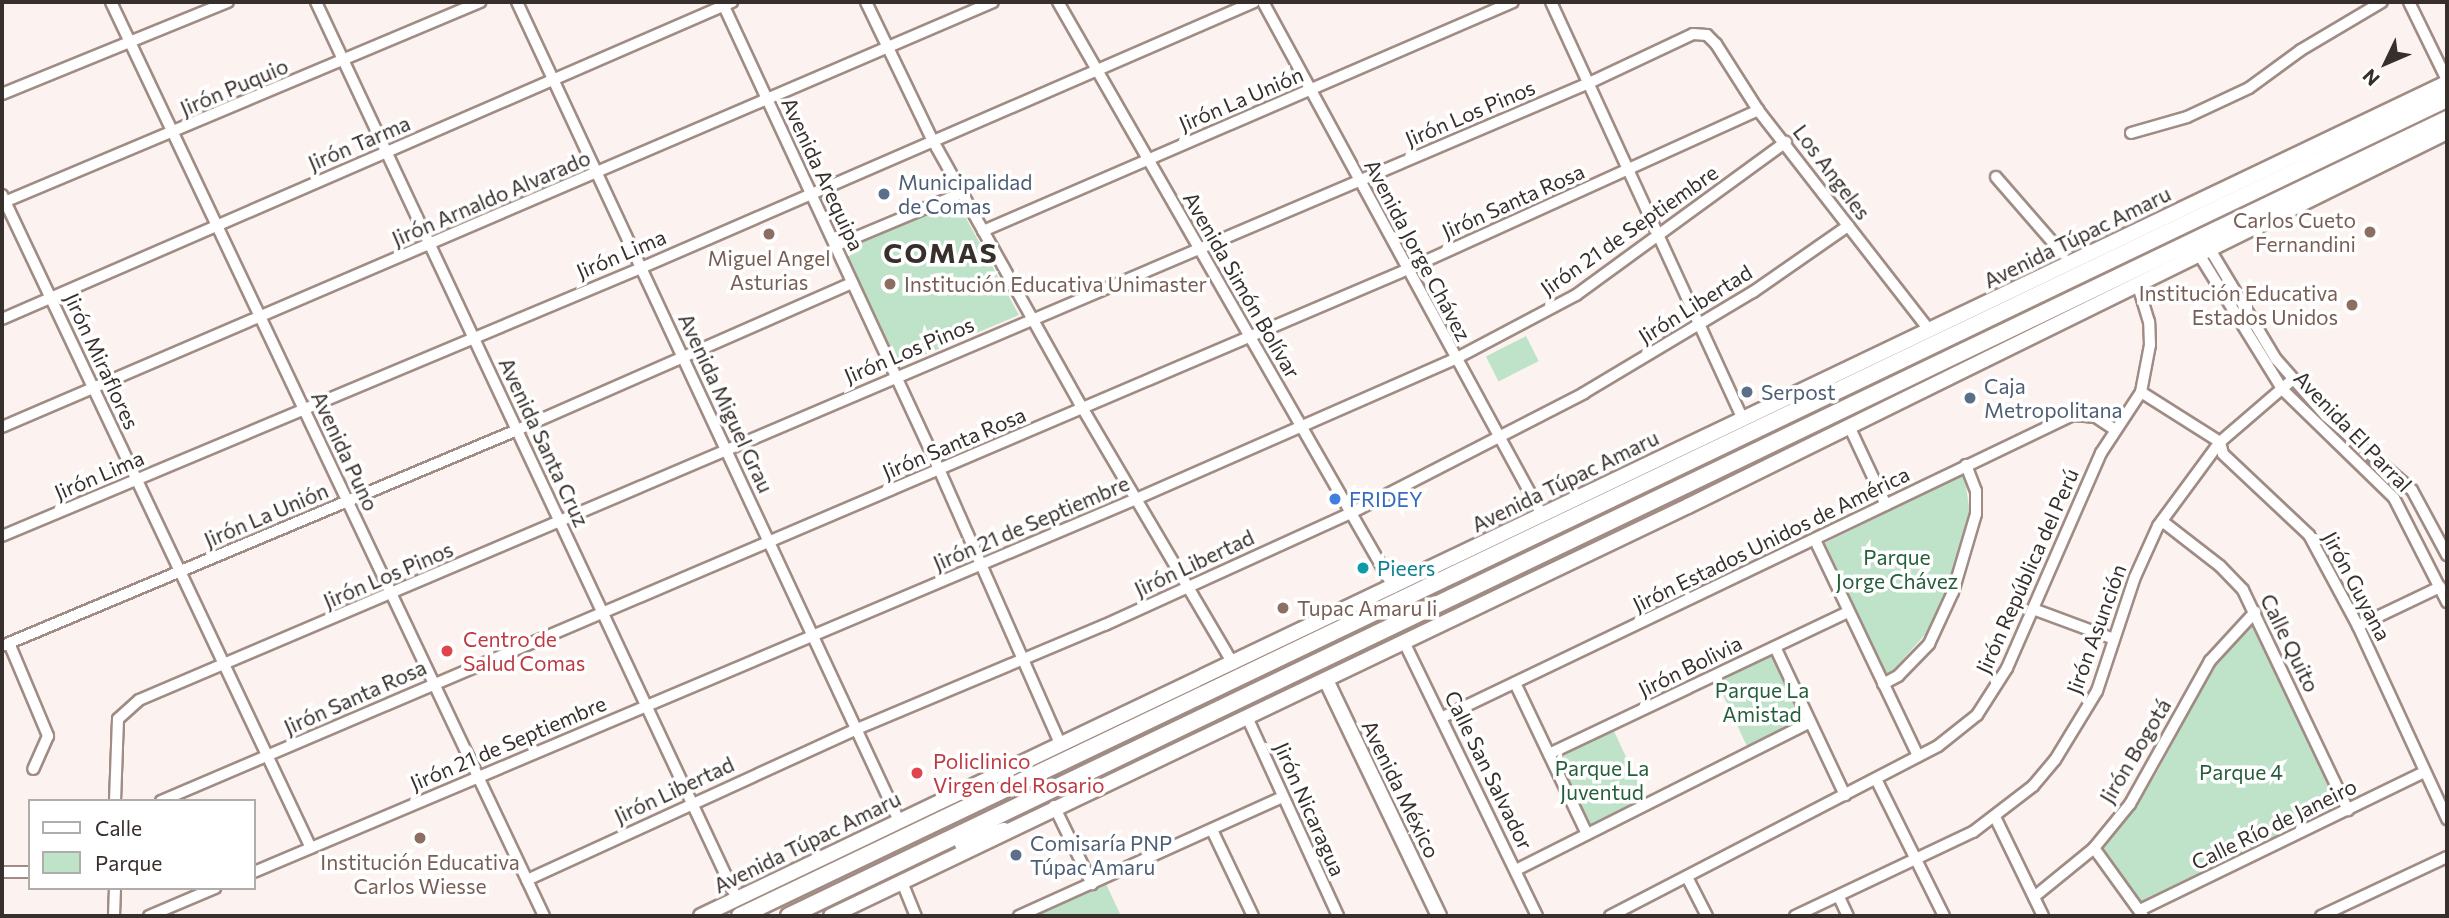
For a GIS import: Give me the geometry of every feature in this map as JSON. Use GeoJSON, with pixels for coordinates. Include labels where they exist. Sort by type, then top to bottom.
{"type":"FeatureCollection","features":[{"type":"Feature","properties":{"kind":"highway","name":"Avenida Túpac Amaru"},"geometry":{"type":"LineString","coordinates":[[740,916],[2447,99]]}},
{"type":"Feature","properties":{"kind":"highway"},"geometry":{"type":"LineString","coordinates":[[789,916],[2447,119]]}},
{"type":"Feature","properties":{"kind":"highway"},"geometry":{"type":"LineString","coordinates":[[867,880],[878,881],[1004,831]]}},
{"type":"Feature","properties":{"kind":"main road","name":"Avenida Túpac Amaru"},"geometry":{"type":"LineString","coordinates":[[701,916],[1394,588],[1742,417],[2447,82]]}},
{"type":"Feature","properties":{"kind":"main road"},"geometry":{"type":"LineString","coordinates":[[831,916],[1054,806],[1326,680],[2206,254],[2447,132]]}},
{"type":"Feature","properties":{"kind":"main road","name":"Avenida México"},"geometry":{"type":"LineString","coordinates":[[1326,680],[1439,916]]}},
{"type":"Feature","properties":{"kind":"street","name":"Avenida Puno"},"geometry":{"type":"LineString","coordinates":[[111,2],[544,916]]}},
{"type":"Feature","properties":{"kind":"street"},"geometry":{"type":"LineString","coordinates":[[2,94],[228,2]]}},
{"type":"Feature","properties":{"kind":"street","name":"Avenida Santa Cruz"},"geometry":{"type":"LineString","coordinates":[[316,2],[737,899]]}},
{"type":"Feature","properties":{"kind":"street","name":"Jirón Puquio"},"geometry":{"type":"LineString","coordinates":[[3,200],[173,134],[480,2]]}},
{"type":"Feature","properties":{"kind":"street","name":"Avenida Miguel Grau"},"geometry":{"type":"LineString","coordinates":[[517,2],[900,821]]}},
{"type":"Feature","properties":{"kind":"street"},"geometry":{"type":"LineString","coordinates":[[866,2],[933,141],[1083,409],[1233,664]]}},
{"type":"Feature","properties":{"kind":"street","name":"Jirón Arnaldo Alvarado"},"geometry":{"type":"LineString","coordinates":[[2,427],[768,101],[993,2]]}},
{"type":"Feature","properties":{"kind":"street","name":"Avenida Simón Bolívar"},"geometry":{"type":"LineString","coordinates":[[1058,2],[1093,69],[1394,588]]}},
{"type":"Feature","properties":{"kind":"street","name":"Jirón Lima"},"geometry":{"type":"LineString","coordinates":[[2,536],[641,268],[1093,69],[1254,2]]}},
{"type":"Feature","properties":{"kind":"street","name":"Avenida Jorge Chávez"},"geometry":{"type":"LineString","coordinates":[[1263,2],[1406,270],[1542,515]]}},
{"type":"Feature","properties":{"kind":"street","name":"Jirón La Unión"},"geometry":{"type":"LineString","coordinates":[[983,231],[1513,2]]}},
{"type":"Feature","properties":{"kind":"street"},"geometry":{"type":"LineString","coordinates":[[1551,2],[1742,417]]}},
{"type":"Feature","properties":{"kind":"street"},"geometry":{"type":"LineString","coordinates":[[2131,133],[2187,117],[2249,88],[2301,50],[2382,2]]}},
{"type":"Feature","properties":{"kind":"street"},"geometry":{"type":"LineString","coordinates":[[2409,2],[2447,82]]}},
{"type":"Feature","properties":{"kind":"street","name":"Jirón Tarma"},"geometry":{"type":"LineString","coordinates":[[2,319],[49,295],[387,153],[726,3]]}},
{"type":"Feature","properties":{"kind":"street","name":"Avenida Arequipa"},"geometry":{"type":"LineString","coordinates":[[726,3],[768,101],[939,469],[1061,745]]}},
{"type":"Feature","properties":{"kind":"street","name":"Jirón Los Pinos"},"geometry":{"type":"LineString","coordinates":[[115,799],[118,719],[127,708],[1032,318],[1590,83],[1693,34],[1707,35]]}},
{"type":"Feature","properties":{"kind":"street","name":"Los Angeles"},"geometry":{"type":"LineString","coordinates":[[1707,35],[1758,110],[1786,142],[1929,330]]}},
{"type":"Feature","properties":{"kind":"street","name":"Jirón Santa Rosa"},"geometry":{"type":"LineString","coordinates":[[166,799],[602,612],[770,544],[1406,270],[1758,110]]}},
{"type":"Feature","properties":{"kind":"street","name":"Jirón 21 de Septiembre"},"geometry":{"type":"LineString","coordinates":[[256,871],[982,565],[1455,359],[1576,295],[1786,142]]}},
{"type":"Feature","properties":{"kind":"street"},"geometry":{"type":"LineString","coordinates":[[1996,177],[2063,254]]}},
{"type":"Feature","properties":{"kind":"street"},"geometry":{"type":"LineString","coordinates":[[835,246],[962,193]]}},
{"type":"Feature","properties":{"kind":"street","name":"Jirón Miraflores"},"geometry":{"type":"LineString","coordinates":[[3,200],[311,848]]}},
{"type":"Feature","properties":{"kind":"street","name":"Jirón Libertad"},"geometry":{"type":"LineString","coordinates":[[527,880],[857,729],[1024,660],[1351,513],[1584,393],[1700,325],[1848,226]]}},
{"type":"Feature","properties":{"kind":"street","name":"Avenida El Parral"},"geometry":{"type":"LineString","coordinates":[[2206,254],[2292,380],[2412,490],[2444,540],[2447,555]]}},
{"type":"Feature","properties":{"kind":"street","name":"Avenida El Parral"},"geometry":{"type":"LineString","coordinates":[[2206,254],[2282,389],[2394,498],[2447,602]]}},
{"type":"Feature","properties":{"kind":"street","name":"Jirón La Unión"},"geometry":{"type":"LineString","coordinates":[[5,645],[517,430],[852,283]]}},
{"type":"Feature","properties":{"kind":"street","name":"Jirón República del Perú"},"geometry":{"type":"LineString","coordinates":[[1610,916],[1918,756],[1977,715],[1997,687],[2084,489],[2115,430],[2141,392],[2150,345],[2149,322],[2138,286]]}},
{"type":"Feature","properties":{"kind":"street","name":"Jirón Asunción"},"geometry":{"type":"LineString","coordinates":[[1795,916],[1917,859],[1995,817],[2033,786],[2076,730],[2097,691],[2135,577],[2162,521],[2220,442],[2292,380]]}},
{"type":"Feature","properties":{"kind":"street","name":"Jirón Guyana"},"geometry":{"type":"LineString","coordinates":[[2141,392],[2220,442],[2224,454],[2247,479],[2309,535],[2358,626],[2447,819]]}},
{"type":"Feature","properties":{"kind":"street","name":"Jirón Estados Unidos de América"},"geometry":{"type":"LineString","coordinates":[[1443,716],[2073,415],[2096,418],[2115,430]]}},
{"type":"Feature","properties":{"kind":"street"},"geometry":{"type":"LineString","coordinates":[[1849,426],[1886,505]]}},
{"type":"Feature","properties":{"kind":"street"},"geometry":{"type":"LineString","coordinates":[[1883,684],[1898,676],[1929,644],[1949,602],[1976,514],[1976,491],[1966,465]]}},
{"type":"Feature","properties":{"kind":"street","name":"Calle Quito"},"geometry":{"type":"LineString","coordinates":[[2162,521],[2220,566],[2255,612],[2348,810]]}},
{"type":"Feature","properties":{"kind":"street"},"geometry":{"type":"LineString","coordinates":[[1815,540],[1918,756]]}},
{"type":"Feature","properties":{"kind":"street"},"geometry":{"type":"LineString","coordinates":[[2358,626],[2440,587]]}},
{"type":"Feature","properties":{"kind":"street"},"geometry":{"type":"LineString","coordinates":[[2033,609],[2114,639]]}},
{"type":"Feature","properties":{"kind":"street","name":"Jirón Bolivia"},"geometry":{"type":"LineString","coordinates":[[1549,754],[1848,612]]}},
{"type":"Feature","properties":{"kind":"street","name":"Jirón Bogotá"},"geometry":{"type":"LineString","coordinates":[[2034,897],[2094,848],[2150,772],[2210,662],[2255,612]]}},
{"type":"Feature","properties":{"kind":"street","name":"Calle San Salvador"},"geometry":{"type":"LineString","coordinates":[[1404,642],[1443,716],[1537,916]]}},
{"type":"Feature","properties":{"kind":"street"},"geometry":{"type":"LineString","coordinates":[[5,645],[48,736],[33,769]]}},
{"type":"Feature","properties":{"kind":"street"},"geometry":{"type":"LineString","coordinates":[[1775,647],[1845,795]]}},
{"type":"Feature","properties":{"kind":"street"},"geometry":{"type":"LineString","coordinates":[[1515,683],[1587,834]]}},
{"type":"Feature","properties":{"kind":"street","name":"Jirón Nicaragua"},"geometry":{"type":"LineString","coordinates":[[1247,717],[1338,916]]}},
{"type":"Feature","properties":{"kind":"street"},"geometry":{"type":"LineString","coordinates":[[1516,870],[1810,722]]}},
{"type":"Feature","properties":{"kind":"street","name":"Calle Río de Janeiro"},"geometry":{"type":"LineString","coordinates":[[2142,913],[2424,772]]}},
{"type":"Feature","properties":{"kind":"street"},"geometry":{"type":"LineString","coordinates":[[1876,779],[1944,916]]}},
{"type":"Feature","properties":{"kind":"street"},"geometry":{"type":"LineString","coordinates":[[1019,916],[1282,797]]}},
{"type":"Feature","properties":{"kind":"street"},"geometry":{"type":"LineString","coordinates":[[1054,806],[1093,884]]}},
{"type":"Feature","properties":{"kind":"street"},"geometry":{"type":"LineString","coordinates":[[1995,817],[2043,916]]}},
{"type":"Feature","properties":{"kind":"street"},"geometry":{"type":"LineString","coordinates":[[1212,830],[1252,916]]}},
{"type":"Feature","properties":{"kind":"street"},"geometry":{"type":"LineString","coordinates":[[2094,848],[2142,913]]}},
{"type":"Feature","properties":{"kind":"street"},"geometry":{"type":"LineString","coordinates":[[2321,916],[2447,858]]}},
{"type":"Feature","properties":{"kind":"street"},"geometry":{"type":"LineString","coordinates":[[2,872],[28,872]]}},
{"type":"Feature","properties":{"kind":"street"},"geometry":{"type":"LineString","coordinates":[[1687,877],[1707,916]]}},
{"type":"Feature","properties":{"kind":"street"},"geometry":{"type":"LineString","coordinates":[[902,882],[916,916]]}},
{"type":"Feature","properties":{"kind":"street"},"geometry":{"type":"LineString","coordinates":[[114,916],[115,890]]}},
{"type":"Feature","properties":{"kind":"street"},"geometry":{"type":"LineString","coordinates":[[149,916],[210,890]]}},
{"type":"Feature","properties":{"kind":"street"},"geometry":{"type":"LineString","coordinates":[[1839,897],[1848,916]]}},
{"type":"Feature","properties":{"kind":"green space"},"geometry":{"type":"Polygon","coordinates":[[[955,198],[1019,315],[898,366],[840,246],[955,198]]]}},
{"type":"Feature","properties":{"kind":"green space"},"geometry":{"type":"Polygon","coordinates":[[[1526,336],[1539,361],[1499,381],[1486,356],[1526,336]]]}},
{"type":"Feature","properties":{"kind":"green space","name":"Parque Jorge Chávez"},"geometry":{"type":"Polygon","coordinates":[[[1964,474],[1970,513],[1948,591],[1930,629],[1887,677],[1825,543],[1964,474]]]}},
{"type":"Feature","properties":{"kind":"green space","name":"Parque 4"},"geometry":{"type":"Polygon","coordinates":[[[2253,621],[2342,807],[2141,904],[2102,848],[2155,776],[2212,669],[2253,621]]]}},
{"type":"Feature","properties":{"kind":"green space","name":"Parque La Amistad"},"geometry":{"type":"Polygon","coordinates":[[[1774,653],[1805,720],[1747,747],[1716,680],[1774,653]]]}},
{"type":"Feature","properties":{"kind":"green space","name":"Parque La Juventud"},"geometry":{"type":"Polygon","coordinates":[[[1613,729],[1647,802],[1589,829],[1555,756],[1613,729]]]}},
{"type":"Feature","properties":{"kind":"green space"},"geometry":{"type":"Polygon","coordinates":[[[1106,884],[1121,916],[1032,916],[1106,884]]]}},
{"type":"Feature","properties":{"kind":"place","name":"Municipalidad de Comas"},"geometry":{"type":"Point","coordinates":[884,194]}},
{"type":"Feature","properties":{"kind":"place","name":"Carlos Cueto Fernandini"},"geometry":{"type":"Point","coordinates":[2370,232]}},
{"type":"Feature","properties":{"kind":"place","name":"Miguel Angel Asturias"},"geometry":{"type":"Point","coordinates":[769,234]}},
{"type":"Feature","properties":{"kind":"place","name":"Institución Educativa Unimaster"},"geometry":{"type":"Point","coordinates":[890,284]}},
{"type":"Feature","properties":{"kind":"place","name":"Institución Educativa Estados Unidos"},"geometry":{"type":"Point","coordinates":[2352,305]}},
{"type":"Feature","properties":{"kind":"place","name":"Serpost"},"geometry":{"type":"Point","coordinates":[1747,392]}},
{"type":"Feature","properties":{"kind":"place","name":"Caja Metropolitana"},"geometry":{"type":"Point","coordinates":[1970,398]}},
{"type":"Feature","properties":{"kind":"place","name":"FRIDEY"},"geometry":{"type":"Point","coordinates":[1335,499]}},
{"type":"Feature","properties":{"kind":"place","name":"Pieers"},"geometry":{"type":"Point","coordinates":[1363,568]}},
{"type":"Feature","properties":{"kind":"place","name":"Tupac Amaru Ii"},"geometry":{"type":"Point","coordinates":[1283,608]}},
{"type":"Feature","properties":{"kind":"place","name":"Centro de Salud Comas"},"geometry":{"type":"Point","coordinates":[447,651]}},
{"type":"Feature","properties":{"kind":"place","name":"Policlinico Virgen del Rosario"},"geometry":{"type":"Point","coordinates":[917,773]}},
{"type":"Feature","properties":{"kind":"place","name":"Institución Educativa Carlos Wiesse"},"geometry":{"type":"Point","coordinates":[420,838]}},
{"type":"Feature","properties":{"kind":"place","name":"Comisaría PNP Túpac Amaru"},"geometry":{"type":"Point","coordinates":[1016,855]}},
{"type":"Feature","properties":{"kind":"district","name":"COMAS"},"geometry":{"type":"Point","coordinates":[941,252]}}]}
